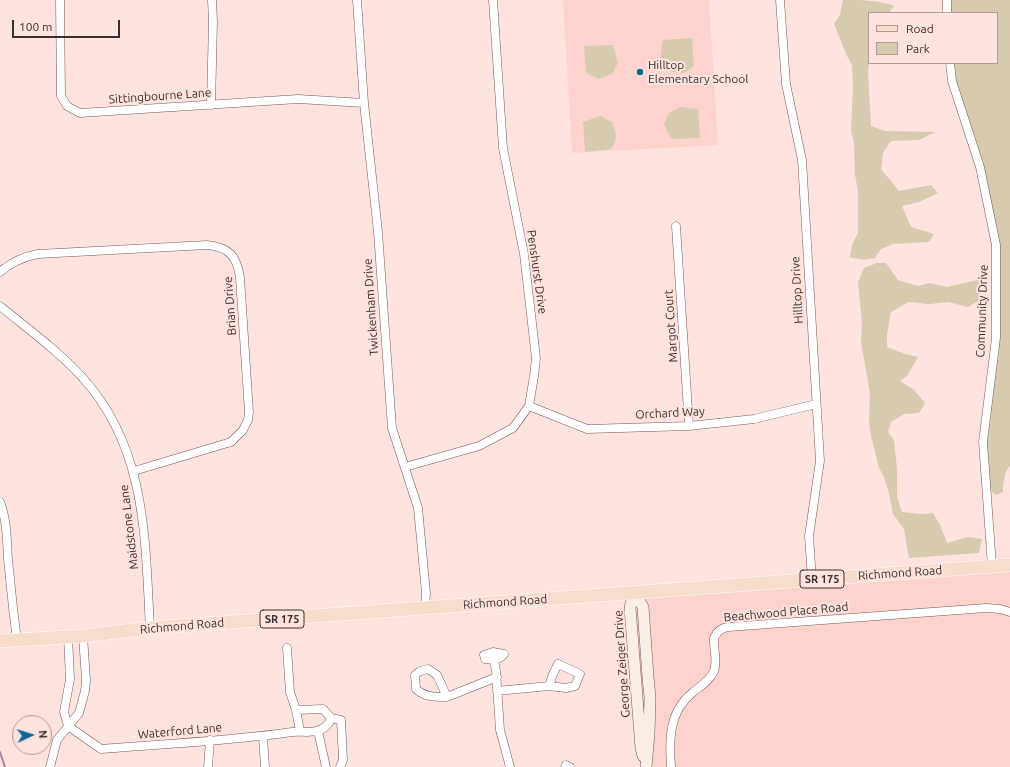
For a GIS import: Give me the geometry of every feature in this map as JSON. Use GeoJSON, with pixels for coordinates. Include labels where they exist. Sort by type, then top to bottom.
{"type":"FeatureCollection","features":[{"type":"Feature","properties":{"kind":"main road","name":"Richmond Road"},"geometry":{"type":"LineString","coordinates":[[0,641],[83,636],[150,628],[1010,565]]}},
{"type":"Feature","properties":{"kind":"street","name":"Sittingbourne Lane"},"geometry":{"type":"LineString","coordinates":[[60,0],[61,96],[67,106],[80,113],[298,99],[364,103]]}},
{"type":"Feature","properties":{"kind":"street"},"geometry":{"type":"LineString","coordinates":[[210,105],[212,0]]}},
{"type":"Feature","properties":{"kind":"street","name":"Twickenham Drive"},"geometry":{"type":"LineString","coordinates":[[357,0],[364,103],[378,232],[392,428],[418,508],[426,593],[425,608]]}},
{"type":"Feature","properties":{"kind":"street","name":"Penshurst Drive"},"geometry":{"type":"LineString","coordinates":[[405,467],[479,446],[513,428],[529,406],[536,358],[524,254],[503,148],[492,0]]}},
{"type":"Feature","properties":{"kind":"street","name":"Hilltop Drive"},"geometry":{"type":"LineString","coordinates":[[780,0],[786,84],[802,160],[820,461],[809,536],[812,579]]}},
{"type":"Feature","properties":{"kind":"street"},"geometry":{"type":"LineString","coordinates":[[947,0],[947,12]]}},
{"type":"Feature","properties":{"kind":"street","name":"Community Drive"},"geometry":{"type":"LineString","coordinates":[[950,64],[952,81],[980,167],[996,245],[996,338],[983,442],[992,566]]}},
{"type":"Feature","properties":{"kind":"street","name":"Margot Court"},"geometry":{"type":"LineString","coordinates":[[676,226],[689,426]]}},
{"type":"Feature","properties":{"kind":"street","name":"Brian Drive"},"geometry":{"type":"LineString","coordinates":[[0,272],[16,260],[38,254],[207,245],[224,248],[236,260],[240,278],[249,412],[244,430],[231,442],[134,471]]}},
{"type":"Feature","properties":{"kind":"street","name":"Maidstone Lane"},"geometry":{"type":"LineString","coordinates":[[0,306],[51,346],[83,378],[108,412],[121,438],[134,471],[140,497],[150,628]]}},
{"type":"Feature","properties":{"kind":"street","name":"Orchard Way"},"geometry":{"type":"LineString","coordinates":[[529,406],[587,429],[689,426],[754,419],[816,404]]}},
{"type":"Feature","properties":{"kind":"street"},"geometry":{"type":"LineString","coordinates":[[0,502],[6,529],[12,606],[17,640]]}},
{"type":"Feature","properties":{"kind":"street","name":"George Zeiger Drive"},"geometry":{"type":"LineString","coordinates":[[634,592],[643,607],[650,697],[646,767]]}},
{"type":"Feature","properties":{"kind":"street","name":"Beachwood Place Road"},"geometry":{"type":"LineString","coordinates":[[671,767],[670,737],[674,718],[685,699],[706,683],[713,674],[715,667],[714,638],[721,629],[732,626],[986,608],[1000,609],[1010,612]]}},
{"type":"Feature","properties":{"kind":"street"},"geometry":{"type":"LineString","coordinates":[[50,767],[57,740],[79,712],[85,691],[86,680],[83,636]]}},
{"type":"Feature","properties":{"kind":"street"},"geometry":{"type":"LineString","coordinates":[[68,637],[70,679],[64,712],[68,726]]}},
{"type":"Feature","properties":{"kind":"street"},"geometry":{"type":"LineString","coordinates":[[287,648],[290,692],[296,710],[300,731]]}},
{"type":"Feature","properties":{"kind":"street"},"geometry":{"type":"LineString","coordinates":[[494,660],[497,677],[500,730],[510,767]]}},
{"type":"Feature","properties":{"kind":"street"},"geometry":{"type":"LineString","coordinates":[[447,697],[497,677]]}},
{"type":"Feature","properties":{"kind":"street"},"geometry":{"type":"LineString","coordinates":[[497,691],[550,686]]}},
{"type":"Feature","properties":{"kind":"street"},"geometry":{"type":"LineString","coordinates":[[296,710],[323,709],[331,718],[341,720],[343,760],[340,767]]}},
{"type":"Feature","properties":{"kind":"street"},"geometry":{"type":"LineString","coordinates":[[326,767],[318,731],[323,729],[330,722],[331,718]]}},
{"type":"Feature","properties":{"kind":"street","name":"Waterford Lane"},"geometry":{"type":"LineString","coordinates":[[68,726],[101,749],[263,736],[300,731],[318,731]]}},
{"type":"Feature","properties":{"kind":"street"},"geometry":{"type":"LineString","coordinates":[[263,736],[265,767]]}},
{"type":"Feature","properties":{"kind":"street"},"geometry":{"type":"LineString","coordinates":[[208,767],[210,740]]}},
{"type":"Feature","properties":{"kind":"street"},"geometry":{"type":"LineString","coordinates":[[565,767],[566,765],[570,767]]}},
{"type":"Feature","properties":{"kind":"shaded area","name":"Hilltop Elementary School"},"geometry":{"type":"Polygon","coordinates":[[[563,0],[709,0],[718,145],[572,153],[563,0]]]}},
{"type":"Feature","properties":{"kind":"shaded area"},"geometry":{"type":"Polygon","coordinates":[[[1010,565],[1010,767],[646,767],[634,592],[1010,565]]]}},
{"type":"Feature","properties":{"kind":"green space"},"geometry":{"type":"Polygon","coordinates":[[[843,0],[876,1],[894,6],[890,12],[868,12],[868,72],[871,126],[885,131],[935,132],[919,140],[891,141],[883,153],[881,169],[899,191],[931,185],[938,193],[919,202],[902,206],[911,227],[934,234],[929,242],[893,244],[881,249],[875,258],[863,260],[850,257],[852,245],[858,233],[858,191],[855,175],[854,142],[851,131],[853,86],[852,65],[834,24],[840,15],[843,0]]]}},
{"type":"Feature","properties":{"kind":"green space"},"geometry":{"type":"Polygon","coordinates":[[[947,0],[1010,0],[1010,466],[1005,474],[1003,492],[996,495],[992,492],[988,483],[984,458],[996,338],[996,245],[950,64],[998,64],[998,12],[947,12],[947,0]]]}},
{"type":"Feature","properties":{"kind":"green space"},"geometry":{"type":"Polygon","coordinates":[[[692,38],[694,66],[683,73],[665,69],[660,59],[663,40],[692,38]]]}},
{"type":"Feature","properties":{"kind":"green space"},"geometry":{"type":"Polygon","coordinates":[[[613,45],[618,63],[612,74],[599,79],[586,73],[584,46],[613,45]]]}},
{"type":"Feature","properties":{"kind":"green space"},"geometry":{"type":"Polygon","coordinates":[[[680,107],[698,109],[700,138],[671,139],[664,124],[669,113],[680,107]]]}},
{"type":"Feature","properties":{"kind":"green space"},"geometry":{"type":"Polygon","coordinates":[[[600,116],[612,122],[615,133],[615,143],[611,149],[585,152],[583,122],[600,116]]]}},
{"type":"Feature","properties":{"kind":"green space"},"geometry":{"type":"Polygon","coordinates":[[[877,263],[886,263],[898,280],[918,286],[930,283],[947,287],[981,279],[980,300],[968,307],[949,302],[929,304],[909,302],[891,312],[887,335],[887,347],[918,357],[907,376],[900,381],[914,390],[925,403],[919,413],[904,414],[891,422],[888,432],[894,440],[897,469],[897,497],[902,512],[922,514],[933,513],[940,525],[947,543],[968,537],[982,539],[979,553],[909,558],[904,529],[893,514],[889,493],[884,477],[879,468],[871,436],[869,421],[870,393],[861,342],[862,324],[858,282],[864,268],[877,263]]]}},
{"type":"Feature","properties":{"kind":"waterway"},"geometry":{"type":"LineString","coordinates":[[0,752],[5,767]]}},
{"type":"Feature","properties":{"kind":"place","name":"Hilltop Elementary School"},"geometry":{"type":"Point","coordinates":[640,72]}}]}
